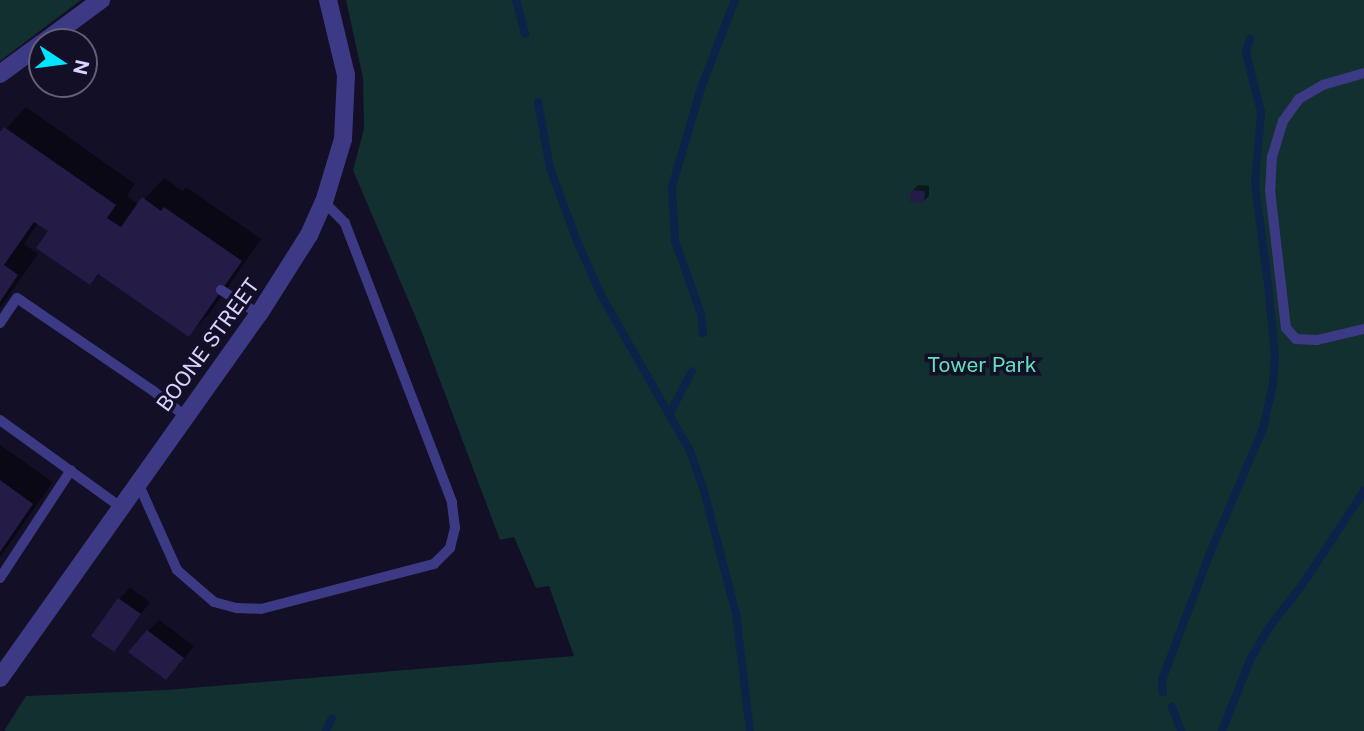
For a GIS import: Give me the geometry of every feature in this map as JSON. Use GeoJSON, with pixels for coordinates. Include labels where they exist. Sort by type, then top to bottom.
{"type":"FeatureCollection","features":[{"type":"Feature","properties":{"kind":"street"},"geometry":{"type":"LineString","coordinates":[[63,28],[101,0]]}},
{"type":"Feature","properties":{"kind":"street","name":"BOONE STREET"},"geometry":{"type":"LineString","coordinates":[[0,678],[259,314],[294,262],[324,202],[343,139],[346,75],[328,0]]}},
{"type":"Feature","properties":{"kind":"street"},"geometry":{"type":"LineString","coordinates":[[0,74],[28,54]]}},
{"type":"Feature","properties":{"kind":"lane"},"geometry":{"type":"LineString","coordinates":[[1364,73],[1323,85],[1299,99],[1283,121],[1272,156],[1270,190],[1286,328],[1296,339],[1317,340],[1364,328]]}},
{"type":"Feature","properties":{"kind":"lane"},"geometry":{"type":"LineString","coordinates":[[139,485],[177,570],[214,602],[237,608],[261,609],[434,564],[450,548],[455,528],[452,502],[345,223],[324,202]]}},
{"type":"Feature","properties":{"kind":"lane"},"geometry":{"type":"LineString","coordinates":[[221,290],[259,314]]}},
{"type":"Feature","properties":{"kind":"lane"},"geometry":{"type":"LineString","coordinates":[[0,323],[17,298],[152,390],[185,416]]}},
{"type":"Feature","properties":{"kind":"lane"},"geometry":{"type":"LineString","coordinates":[[0,420],[122,508]]}},
{"type":"Feature","properties":{"kind":"lane"},"geometry":{"type":"LineString","coordinates":[[0,578],[71,470]]}},
{"type":"Feature","properties":{"kind":"green space"},"geometry":{"type":"Polygon","coordinates":[[[0,0],[81,0],[44,28],[28,28],[28,40],[0,61],[0,0]]]}},
{"type":"Feature","properties":{"kind":"green space","name":"Tower Park"},"geometry":{"type":"Polygon","coordinates":[[[346,0],[1364,0],[1364,731],[4,731],[26,696],[167,690],[574,656],[549,586],[536,588],[514,537],[500,540],[421,330],[353,170],[364,129],[363,78],[346,0]]]}},
{"type":"Feature","properties":{"kind":"building"},"geometry":{"type":"Polygon","coordinates":[[[4,127],[116,205],[107,218],[121,227],[142,197],[161,211],[164,207],[242,261],[189,337],[98,274],[90,285],[36,248],[48,231],[34,222],[4,265],[18,275],[0,302],[0,132],[4,127]]]}},
{"type":"Feature","properties":{"kind":"building"},"geometry":{"type":"Polygon","coordinates":[[[911,190],[925,191],[924,203],[910,202],[911,190]]]}},
{"type":"Feature","properties":{"kind":"building"},"geometry":{"type":"Polygon","coordinates":[[[0,480],[33,504],[0,552],[0,480]]]}},
{"type":"Feature","properties":{"kind":"building"},"geometry":{"type":"Polygon","coordinates":[[[118,598],[141,614],[114,652],[91,636],[118,598]]]}},
{"type":"Feature","properties":{"kind":"building"},"geometry":{"type":"Polygon","coordinates":[[[147,630],[184,658],[166,680],[128,652],[147,630]]]}},
{"type":"Feature","properties":{"kind":"waterway"},"geometry":{"type":"LineString","coordinates":[[516,0],[525,34]]}},
{"type":"Feature","properties":{"kind":"waterway"},"geometry":{"type":"LineString","coordinates":[[703,333],[701,314],[675,241],[672,187],[701,88],[735,0]]}},
{"type":"Feature","properties":{"kind":"waterway"},"geometry":{"type":"LineString","coordinates":[[1163,692],[1162,680],[1210,553],[1263,429],[1273,384],[1275,355],[1255,184],[1261,112],[1246,53],[1250,39]]}},
{"type":"Feature","properties":{"kind":"waterway"},"geometry":{"type":"LineString","coordinates":[[538,102],[550,168],[577,241],[601,295],[690,451],[704,491],[736,614],[750,731]]}},
{"type":"Feature","properties":{"kind":"waterway"},"geometry":{"type":"LineString","coordinates":[[670,413],[692,371]]}},
{"type":"Feature","properties":{"kind":"waterway"},"geometry":{"type":"LineString","coordinates":[[1222,731],[1250,660],[1268,629],[1302,585],[1364,491]]}},
{"type":"Feature","properties":{"kind":"waterway"},"geometry":{"type":"LineString","coordinates":[[1172,707],[1181,731]]}},
{"type":"Feature","properties":{"kind":"waterway"},"geometry":{"type":"LineString","coordinates":[[326,731],[332,718]]}}]}
